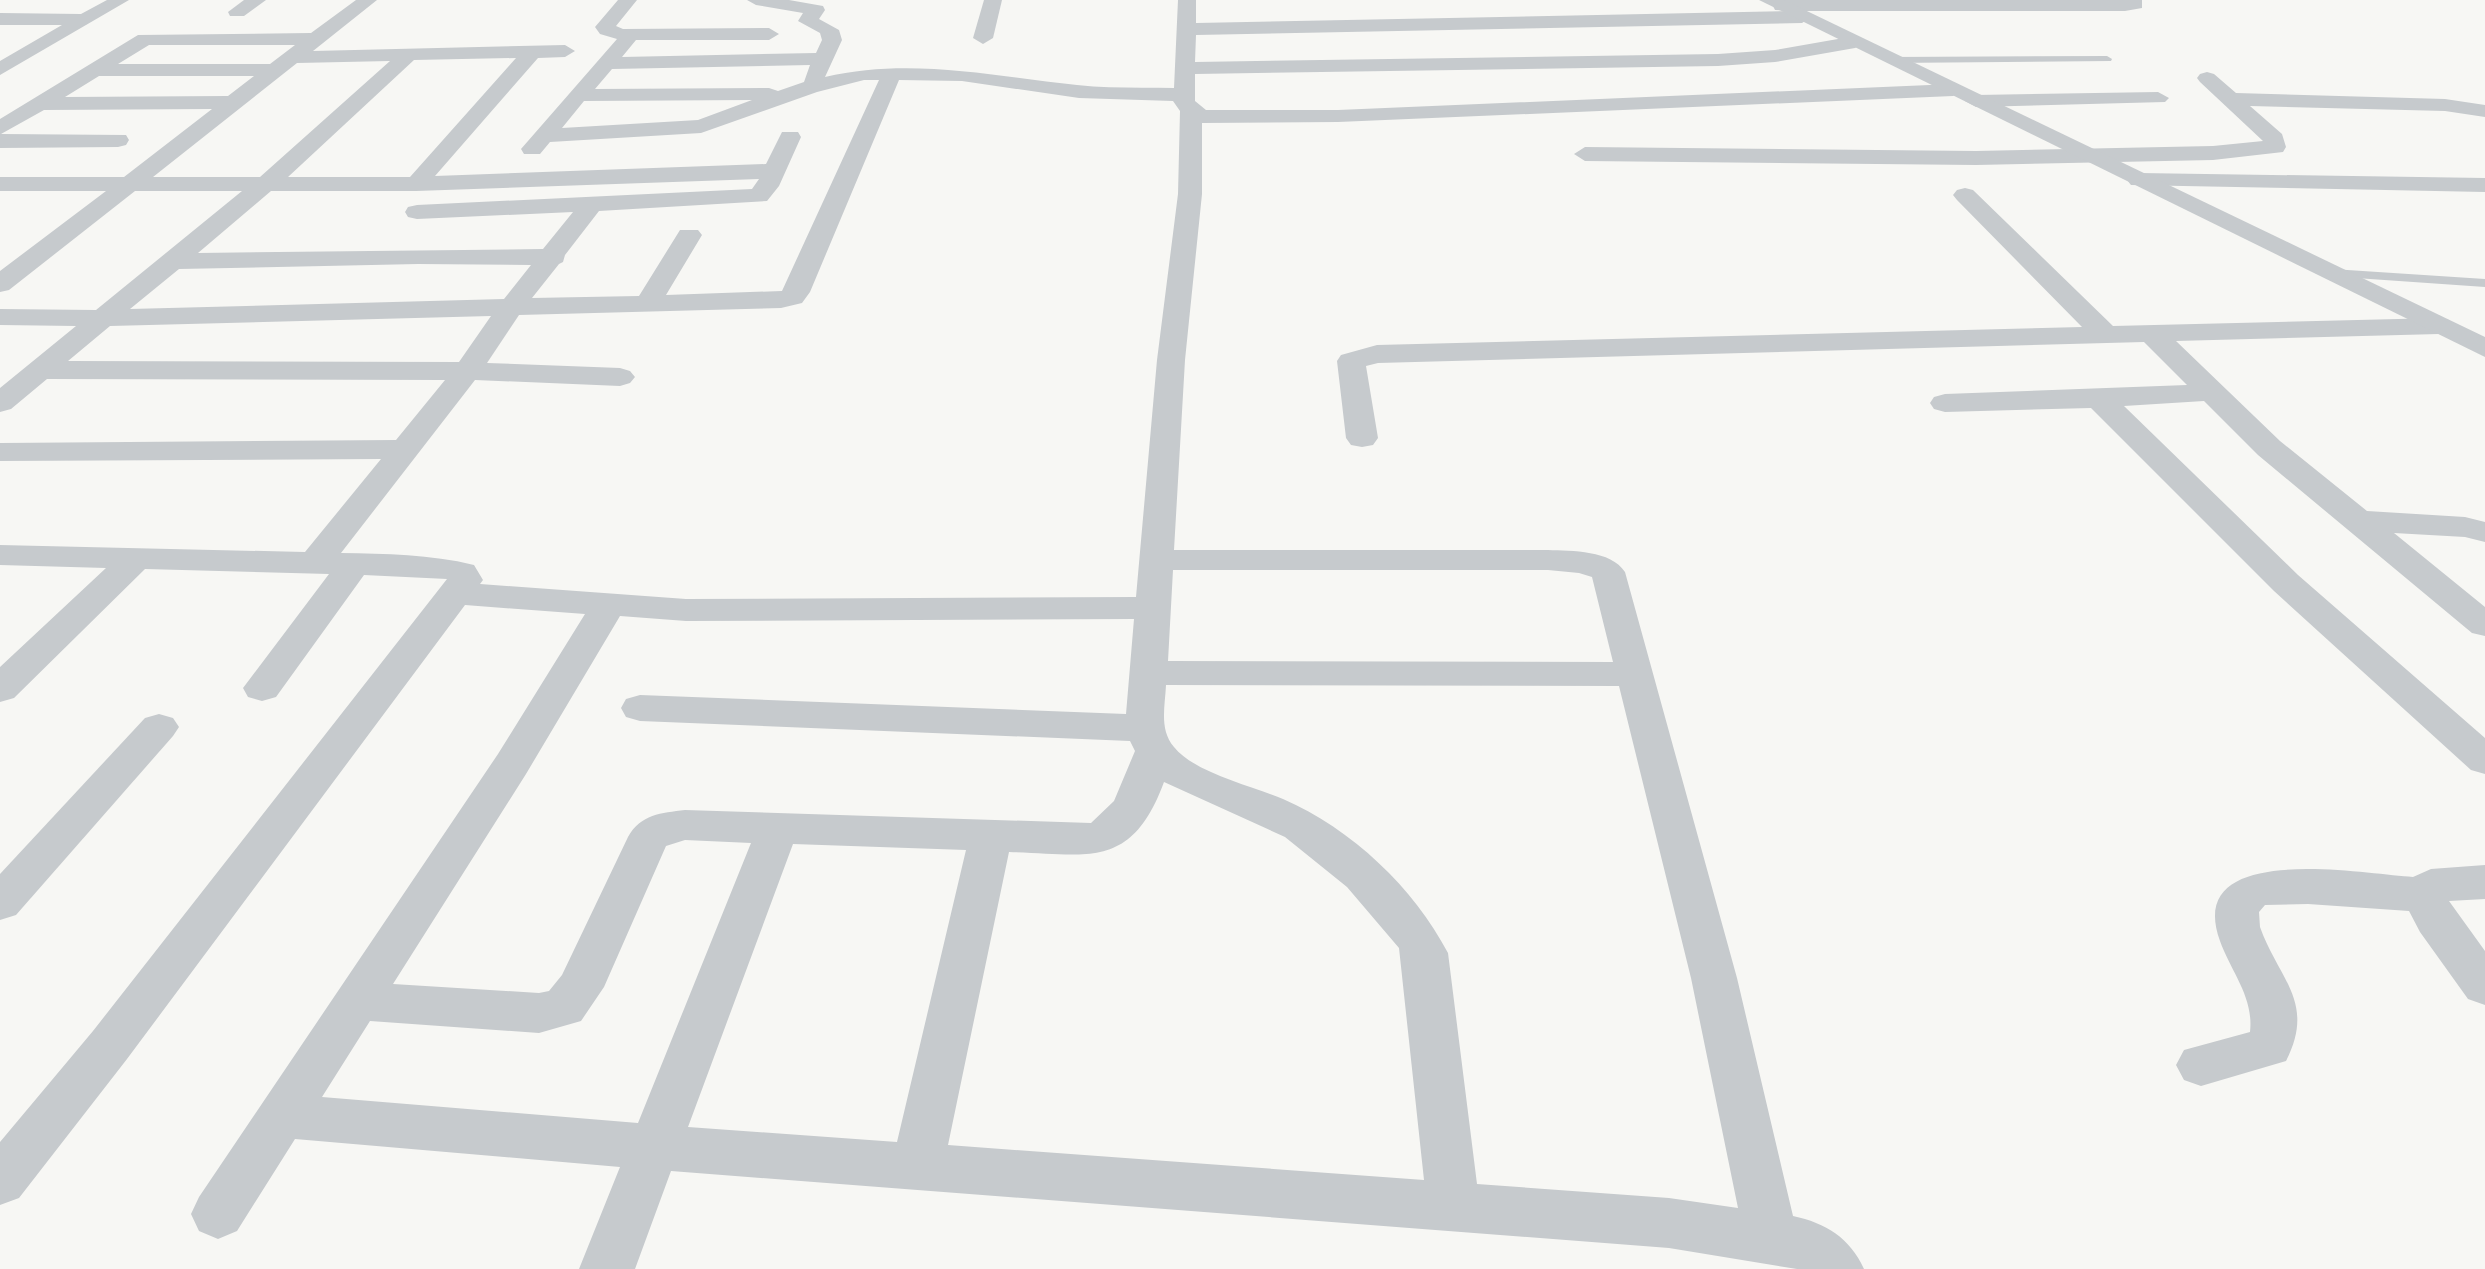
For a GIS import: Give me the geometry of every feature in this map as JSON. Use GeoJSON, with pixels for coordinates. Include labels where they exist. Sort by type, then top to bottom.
{"type":"FeatureCollection","features":[{"type":"Feature","properties":{"kind":"street"},"geometry":{"type":"LineString","coordinates":[[0,69],[120,0]]}},
{"type":"Feature","properties":{"kind":"street"},"geometry":{"type":"LineString","coordinates":[[237,12],[257,0]]}},
{"type":"Feature","properties":{"kind":"street"},"geometry":{"type":"LineString","coordinates":[[0,284],[134,184],[281,63],[368,0]]}},
{"type":"Feature","properties":{"kind":"street"},"geometry":{"type":"LineString","coordinates":[[628,0],[605,27],[607,30],[624,34],[769,34]]}},
{"type":"Feature","properties":{"kind":"street"},"geometry":{"type":"LineString","coordinates":[[757,0],[816,10],[807,21],[831,33],[832,40],[823,59],[801,91]]}},
{"type":"Feature","properties":{"kind":"street"},"geometry":{"type":"LineString","coordinates":[[983,38],[993,0]]}},
{"type":"Feature","properties":{"kind":"street"},"geometry":{"type":"LineString","coordinates":[[357,1001],[539,1013],[564,1007],[580,987],[649,837],[659,828],[685,825],[778,827],[1096,839],[1115,833],[1127,818],[1149,739],[1152,608],[1171,360],[1190,194],[1184,68],[1188,0]]}},
{"type":"Feature","properties":{"kind":"street"},"geometry":{"type":"LineString","coordinates":[[1186,29],[1958,3],[2135,4],[2133,0]]}},
{"type":"Feature","properties":{"kind":"street"},"geometry":{"type":"LineString","coordinates":[[2099,5],[2126,24]]}},
{"type":"Feature","properties":{"kind":"street"},"geometry":{"type":"LineString","coordinates":[[1784,8],[1830,30],[1863,36],[1890,60],[2485,348]]}},
{"type":"Feature","properties":{"kind":"street"},"geometry":{"type":"LineString","coordinates":[[0,19],[85,20]]}},
{"type":"Feature","properties":{"kind":"street"},"geometry":{"type":"LineString","coordinates":[[508,180],[576,95],[626,40],[628,36],[624,34]]}},
{"type":"Feature","properties":{"kind":"street"},"geometry":{"type":"LineString","coordinates":[[0,36],[56,37]]}},
{"type":"Feature","properties":{"kind":"street"},"geometry":{"type":"LineString","coordinates":[[1184,68],[1718,60],[1775,56],[1863,36]]}},
{"type":"Feature","properties":{"kind":"street"},"geometry":{"type":"LineString","coordinates":[[0,128],[137,42],[155,38],[313,39]]}},
{"type":"Feature","properties":{"kind":"street"},"geometry":{"type":"LineString","coordinates":[[92,69],[281,63],[409,54],[565,51]]}},
{"type":"Feature","properties":{"kind":"street"},"geometry":{"type":"LineString","coordinates":[[416,184],[532,52]]}},
{"type":"Feature","properties":{"kind":"street"},"geometry":{"type":"LineString","coordinates":[[0,403],[267,183],[409,54]]}},
{"type":"Feature","properties":{"kind":"street"},"geometry":{"type":"LineString","coordinates":[[0,57],[21,57]]}},
{"type":"Feature","properties":{"kind":"street"},"geometry":{"type":"LineString","coordinates":[[606,62],[823,59]]}},
{"type":"Feature","properties":{"kind":"street"},"geometry":{"type":"LineString","coordinates":[[542,136],[701,126],[801,91],[864,75],[892,74],[962,75],[1079,92],[1187,103],[1214,118],[1338,116],[1953,90]]}},
{"type":"Feature","properties":{"kind":"street"},"geometry":{"type":"LineString","coordinates":[[0,317],[105,318],[762,303],[792,298],[848,181],[892,74]]}},
{"type":"Feature","properties":{"kind":"street"},"geometry":{"type":"LineString","coordinates":[[1585,154],[1879,159],[2084,153],[2213,153],[2275,148],[2274,139],[2207,78]]}},
{"type":"Feature","properties":{"kind":"street"},"geometry":{"type":"LineString","coordinates":[[576,95],[801,91]]}},
{"type":"Feature","properties":{"kind":"street"},"geometry":{"type":"LineString","coordinates":[[1976,101],[2158,98]]}},
{"type":"Feature","properties":{"kind":"street"},"geometry":{"type":"LineString","coordinates":[[2230,99],[2455,106],[2485,111]]}},
{"type":"Feature","properties":{"kind":"street"},"geometry":{"type":"LineString","coordinates":[[39,104],[233,102]]}},
{"type":"Feature","properties":{"kind":"street"},"geometry":{"type":"LineString","coordinates":[[417,212],[759,196],[764,192],[790,137]]}},
{"type":"Feature","properties":{"kind":"street"},"geometry":{"type":"LineString","coordinates":[[0,141],[118,140]]}},
{"type":"Feature","properties":{"kind":"street"},"geometry":{"type":"LineString","coordinates":[[0,184],[416,184],[774,171]]}},
{"type":"Feature","properties":{"kind":"street"},"geometry":{"type":"LineString","coordinates":[[2139,180],[2485,186]]}},
{"type":"Feature","properties":{"kind":"street"},"geometry":{"type":"LineString","coordinates":[[368,257],[449,182]]}},
{"type":"Feature","properties":{"kind":"street"},"geometry":{"type":"LineString","coordinates":[[0,200],[26,184]]}},
{"type":"Feature","properties":{"kind":"street"},"geometry":{"type":"LineString","coordinates":[[1965,195],[2106,335]]}},
{"type":"Feature","properties":{"kind":"street"},"geometry":{"type":"LineString","coordinates":[[315,563],[467,371],[510,309],[554,257],[591,205]]}},
{"type":"Feature","properties":{"kind":"street"},"geometry":{"type":"LineString","coordinates":[[647,305],[689,235]]}},
{"type":"Feature","properties":{"kind":"street"},"geometry":{"type":"LineString","coordinates":[[175,261],[554,257]]}},
{"type":"Feature","properties":{"kind":"street"},"geometry":{"type":"LineString","coordinates":[[1362,438],[1350,371],[1351,361],[1361,356],[2439,326]]}},
{"type":"Feature","properties":{"kind":"street"},"geometry":{"type":"LineString","coordinates":[[2151,333],[2269,448],[2485,625]]}},
{"type":"Feature","properties":{"kind":"street"},"geometry":{"type":"LineString","coordinates":[[41,370],[467,371],[620,377]]}},
{"type":"Feature","properties":{"kind":"street"},"geometry":{"type":"LineString","coordinates":[[1945,403],[2099,399],[2212,392]]}},
{"type":"Feature","properties":{"kind":"street"},"geometry":{"type":"LineString","coordinates":[[2099,399],[2286,583],[2485,760]]}},
{"type":"Feature","properties":{"kind":"street"},"geometry":{"type":"LineString","coordinates":[[0,452],[405,449]]}},
{"type":"Feature","properties":{"kind":"street"},"geometry":{"type":"LineString","coordinates":[[2358,521],[2465,527],[2485,532]]}},
{"type":"Feature","properties":{"kind":"street"},"geometry":{"type":"LineString","coordinates":[[0,555],[450,568],[462,572],[465,580],[110,1045],[0,1181]]}},
{"type":"Feature","properties":{"kind":"street"},"geometry":{"type":"LineString","coordinates":[[0,689],[136,559]]}},
{"type":"Feature","properties":{"kind":"street"},"geometry":{"type":"LineString","coordinates":[[1156,560],[1548,560],[1596,565],[1608,572],[1714,978],[1771,1237]]}},
{"type":"Feature","properties":{"kind":"street"},"geometry":{"type":"LineString","coordinates":[[262,688],[354,564]]}},
{"type":"Feature","properties":{"kind":"street"},"geometry":{"type":"LineString","coordinates":[[455,593],[686,610],[1152,608]]}},
{"type":"Feature","properties":{"kind":"street"},"geometry":{"type":"LineString","coordinates":[[218,1213],[512,764],[609,604]]}},
{"type":"Feature","properties":{"kind":"street"},"geometry":{"type":"LineString","coordinates":[[1150,673],[1634,674]]}},
{"type":"Feature","properties":{"kind":"street"},"geometry":{"type":"LineString","coordinates":[[640,708],[1149,739]]}},
{"type":"Feature","properties":{"kind":"street"},"geometry":{"type":"LineString","coordinates":[[0,903],[159,727]]}},
{"type":"Feature","properties":{"kind":"street"},"geometry":{"type":"LineString","coordinates":[[1149,739],[1168,766],[1185,776],[1280,815],[1306,830],[1377,892],[1418,937],[1425,953],[1453,1208]]}},
{"type":"Feature","properties":{"kind":"street"},"geometry":{"type":"LineString","coordinates":[[607,1269],[778,827]]}},
{"type":"Feature","properties":{"kind":"street"},"geometry":{"type":"LineString","coordinates":[[917,1167],[990,834]]}},
{"type":"Feature","properties":{"kind":"street"},"geometry":{"type":"LineString","coordinates":[[2423,895],[2431,886],[2485,881]]}},
{"type":"Feature","properties":{"kind":"street"},"geometry":{"type":"LineString","coordinates":[[2201,1065],[2269,1047],[2274,1037],[2271,999],[2239,933],[2235,916],[2242,898],[2251,891],[2300,888],[2423,895]]}},
{"type":"Feature","properties":{"kind":"street"},"geometry":{"type":"LineString","coordinates":[[2423,895],[2436,920],[2485,986]]}},
{"type":"Feature","properties":{"kind":"street"},"geometry":{"type":"LineString","coordinates":[[282,1116],[655,1147],[1669,1223],[1797,1242],[1821,1253],[1836,1269]]}},
{"type":"Feature","properties":{"kind":"lane"},"geometry":{"type":"LineString","coordinates":[[1890,60],[2107,59]]}},
{"type":"Feature","properties":{"kind":"lane"},"geometry":{"type":"LineString","coordinates":[[2331,273],[2485,283]]}}]}
